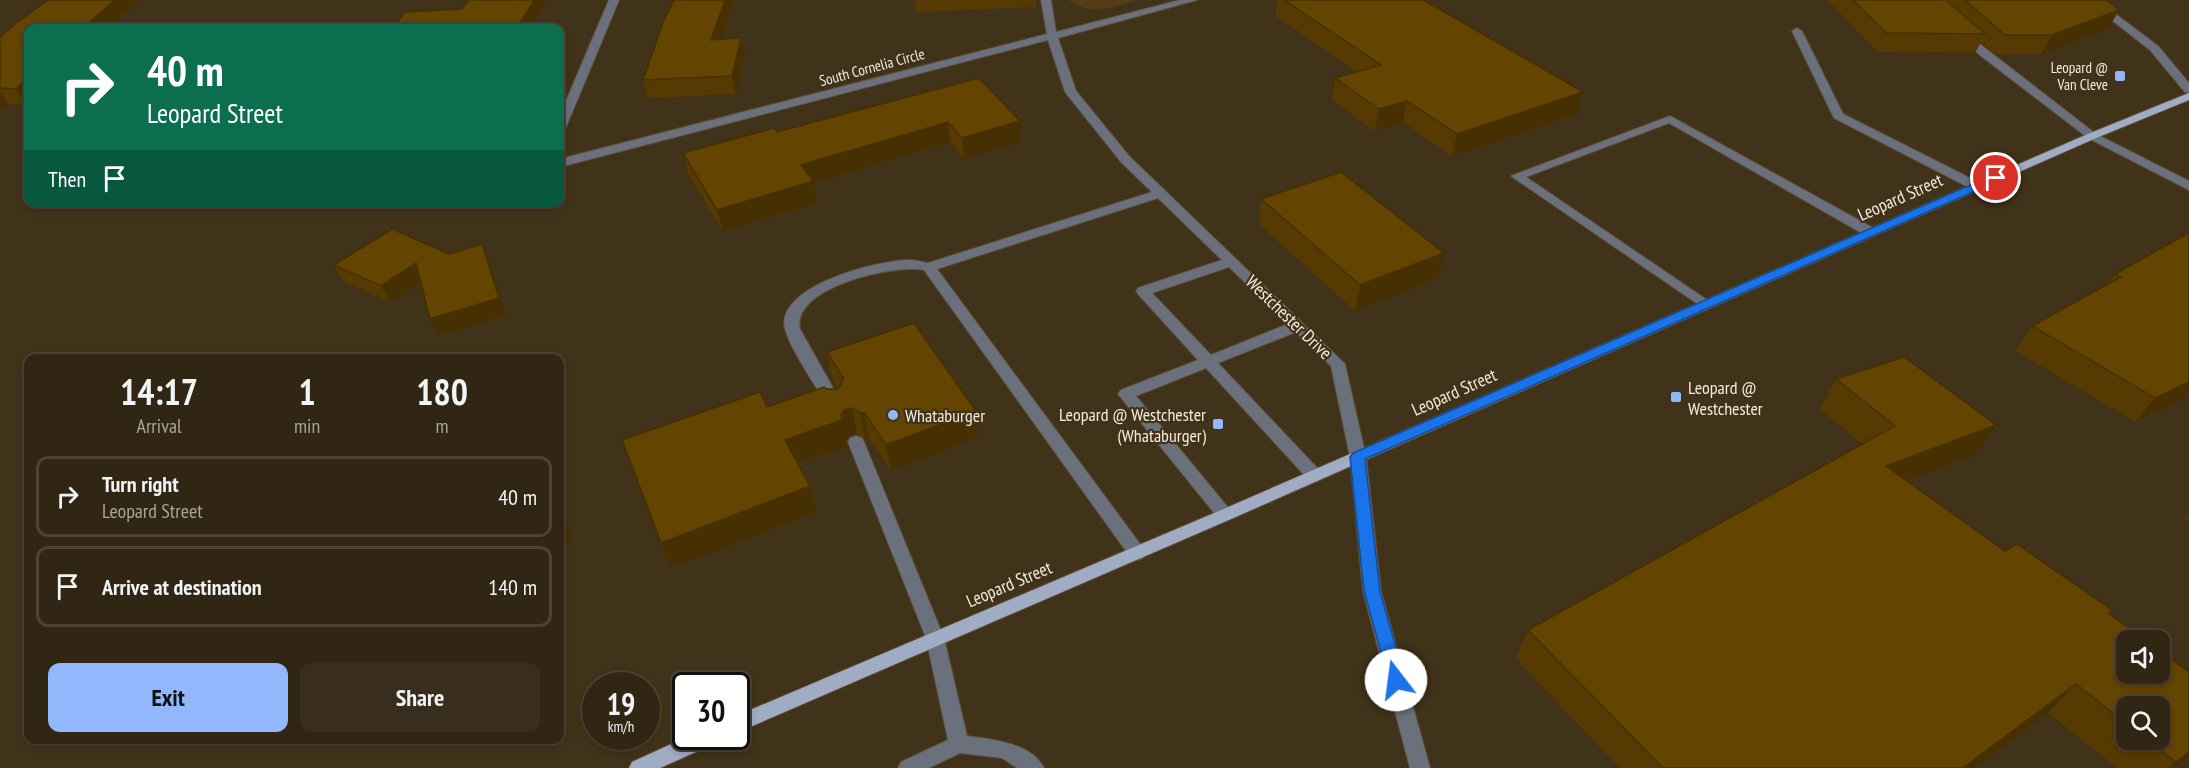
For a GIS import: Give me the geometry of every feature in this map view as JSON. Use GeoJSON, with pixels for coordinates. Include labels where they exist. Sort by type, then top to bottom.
{"type":"FeatureCollection","features":[{"type":"Feature","properties":{"kind":"main road","name":"Leopard Street"},"geometry":{"type":"LineString","coordinates":[[750,719],[1358,457],[1976,186],[2189,96]]}},
{"type":"Feature","properties":{"kind":"main road"},"geometry":{"type":"LineString","coordinates":[[639,768],[680,750]]}},
{"type":"Feature","properties":{"kind":"street"},"geometry":{"type":"LineString","coordinates":[[564,118],[614,0]]}},
{"type":"Feature","properties":{"kind":"street","name":"Westchester Drive"},"geometry":{"type":"LineString","coordinates":[[1046,0],[1052,36],[1071,92],[1125,159],[1338,364],[1358,457],[1372,591],[1420,768]]}},
{"type":"Feature","properties":{"kind":"street","name":"South Cornelia Circle"},"geometry":{"type":"LineString","coordinates":[[564,162],[1192,0]]}},
{"type":"Feature","properties":{"kind":"street"},"geometry":{"type":"LineString","coordinates":[[2091,0],[2154,48],[2189,90]]}},
{"type":"Feature","properties":{"kind":"street"},"geometry":{"type":"LineString","coordinates":[[1950,23],[1984,54],[2092,136],[2189,186]]}},
{"type":"Feature","properties":{"kind":"street"},"geometry":{"type":"LineString","coordinates":[[1797,31],[1838,116],[1976,186]]}},
{"type":"Feature","properties":{"kind":"street"},"geometry":{"type":"LineString","coordinates":[[1705,305],[1517,176],[1670,119],[1870,232]]}},
{"type":"Feature","properties":{"kind":"street"},"geometry":{"type":"LineString","coordinates":[[837,409],[799,344],[791,322],[795,309],[810,293],[854,276],[910,264],[929,267],[1160,193]]}},
{"type":"Feature","properties":{"kind":"street"},"geometry":{"type":"LineString","coordinates":[[1231,261],[1143,291],[1314,475]]}},
{"type":"Feature","properties":{"kind":"street"},"geometry":{"type":"LineString","coordinates":[[929,267],[1137,553]]}},
{"type":"Feature","properties":{"kind":"street"},"geometry":{"type":"LineString","coordinates":[[1224,515],[1126,394],[1297,326]]}},
{"type":"Feature","properties":{"kind":"street"},"geometry":{"type":"LineString","coordinates":[[856,442],[935,638],[959,744]]}},
{"type":"Feature","properties":{"kind":"street"},"geometry":{"type":"LineString","coordinates":[[908,768],[959,744],[1006,750],[1034,768]]}},
{"type":"Feature","properties":{"kind":"shaded area"},"geometry":{"type":"Polygon","coordinates":[[[1069,0],[1138,0],[1103,9],[1094,9],[1085,8],[1069,0]]]}},
{"type":"Feature","properties":{"kind":"building"},"geometry":{"type":"Polygon","coordinates":[[[48,0],[115,0],[88,24],[24,24],[24,82],[16,89],[0,88],[0,37],[48,0]]]}},
{"type":"Feature","properties":{"kind":"building"},"geometry":{"type":"Polygon","coordinates":[[[469,0],[534,0],[519,24],[396,24],[405,12],[462,9],[469,0]]]}},
{"type":"Feature","properties":{"kind":"building"},"geometry":{"type":"Polygon","coordinates":[[[674,0],[725,0],[711,40],[741,38],[732,76],[643,80],[664,20],[674,0]]]}},
{"type":"Feature","properties":{"kind":"building"},"geometry":{"type":"Polygon","coordinates":[[[1284,0],[1424,0],[1583,92],[1457,134],[1407,101],[1379,109],[1335,78],[1381,65],[1284,0]]]}},
{"type":"Feature","properties":{"kind":"building"},"geometry":{"type":"Polygon","coordinates":[[[1853,0],[1946,0],[1985,34],[1887,33],[1853,0]]]}},
{"type":"Feature","properties":{"kind":"building"},"geometry":{"type":"Polygon","coordinates":[[[1965,0],[2106,0],[2119,10],[2052,35],[2005,35],[1965,0]]]}},
{"type":"Feature","properties":{"kind":"building"},"geometry":{"type":"Polygon","coordinates":[[[979,78],[1020,121],[962,138],[948,122],[801,165],[813,181],[717,210],[683,153],[774,128],[777,132],[979,78]]]}},
{"type":"Feature","properties":{"kind":"building"},"geometry":{"type":"Polygon","coordinates":[[[1341,172],[1444,253],[1360,285],[1261,199],[1341,172]]]}},
{"type":"Feature","properties":{"kind":"building"},"geometry":{"type":"Polygon","coordinates":[[[392,229],[449,254],[482,244],[499,298],[430,319],[416,263],[381,286],[334,265],[392,229]]]}},
{"type":"Feature","properties":{"kind":"building"},"geometry":{"type":"Polygon","coordinates":[[[2189,233],[2189,382],[2155,398],[2032,326],[2121,277],[2115,274],[2189,233]]]}},
{"type":"Feature","properties":{"kind":"building"},"geometry":{"type":"Polygon","coordinates":[[[914,323],[976,411],[886,445],[864,412],[860,413],[852,408],[844,410],[841,415],[842,420],[785,440],[810,486],[661,543],[622,440],[760,392],[767,407],[824,387],[837,389],[842,384],[841,380],[844,379],[827,352],[914,323]]]}},
{"type":"Feature","properties":{"kind":"building"},"geometry":{"type":"Polygon","coordinates":[[[1904,357],[1996,425],[1886,466],[2005,551],[2017,544],[2112,610],[2108,613],[2132,630],[2116,630],[2116,684],[2170,684],[2170,658],[2189,672],[2189,752],[2176,762],[2160,750],[2170,750],[2170,696],[2116,696],[2116,715],[2076,684],[1963,768],[1663,768],[1528,630],[1895,426],[1836,379],[1904,357]]]}},
{"type":"Feature","properties":{"kind":"place","name":"Leopard @ Van Cleve"},"geometry":{"type":"Point","coordinates":[2120,76]}},
{"type":"Feature","properties":{"kind":"place","name":"Leopard @ Westchester"},"geometry":{"type":"Point","coordinates":[1676,397]}},
{"type":"Feature","properties":{"kind":"place","name":"Whataburger"},"geometry":{"type":"Point","coordinates":[893,415]}},
{"type":"Feature","properties":{"kind":"place","name":"Leopard @ Westchester (Whataburger)"},"geometry":{"type":"Point","coordinates":[1218,424]}},
{"type":"Feature","properties":{"kind":"route"},"geometry":{"type":"LineString","coordinates":[[1396,680],[1372,591],[1358,457],[1996,178]]}}]}
